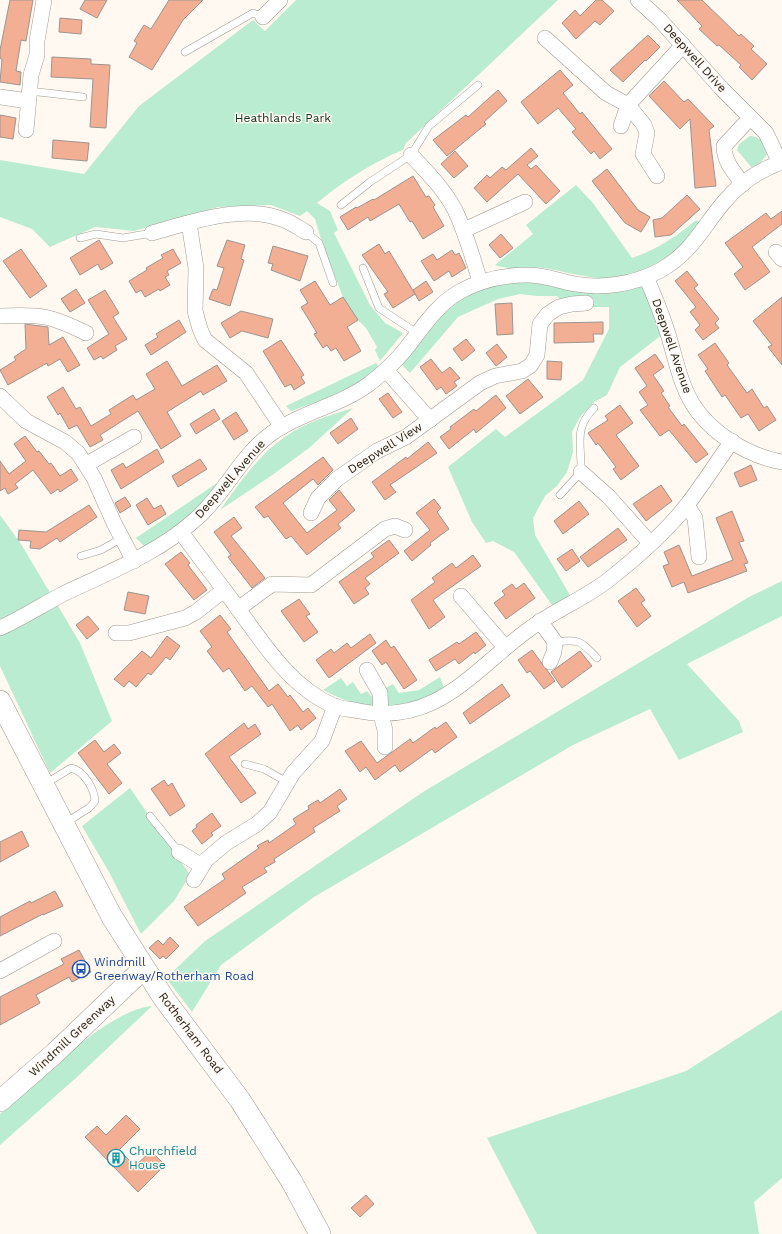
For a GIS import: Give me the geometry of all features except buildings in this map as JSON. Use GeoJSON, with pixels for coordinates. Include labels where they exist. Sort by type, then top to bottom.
{"type":"FeatureCollection","features":[{"type":"Feature","properties":{"kind":"main road","name":"Rotherham Road"},"geometry":{"type":"LineString","coordinates":[[0,701],[112,917],[143,969],[240,1100],[292,1182],[320,1234]]}},
{"type":"Feature","properties":{"kind":"main road","name":"Windmill Greenway"},"geometry":{"type":"LineString","coordinates":[[0,1101],[55,1053],[143,969]]}},
{"type":"Feature","properties":{"kind":"street"},"geometry":{"type":"LineString","coordinates":[[26,130],[28,96],[31,75],[37,55],[38,35],[44,0]]}},
{"type":"Feature","properties":{"kind":"street"},"geometry":{"type":"LineString","coordinates":[[263,17],[280,0]]}},
{"type":"Feature","properties":{"kind":"street","name":"Deepwell Drive"},"geometry":{"type":"LineString","coordinates":[[638,0],[683,45],[750,118],[766,133],[781,162]]}},
{"type":"Feature","properties":{"kind":"street"},"geometry":{"type":"LineString","coordinates":[[545,38],[606,93],[628,104],[644,125],[647,133],[643,154],[657,176]]}},
{"type":"Feature","properties":{"kind":"street"},"geometry":{"type":"LineString","coordinates":[[622,126],[628,104],[683,45]]}},
{"type":"Feature","properties":{"kind":"street"},"geometry":{"type":"LineString","coordinates":[[0,97],[28,96]]}},
{"type":"Feature","properties":{"kind":"street"},"geometry":{"type":"LineString","coordinates":[[743,184],[727,162],[724,154],[724,146],[750,118]]}},
{"type":"Feature","properties":{"kind":"street"},"geometry":{"type":"LineString","coordinates":[[411,155],[438,184],[454,209],[464,230],[480,282]]}},
{"type":"Feature","properties":{"kind":"street","name":"Deepwell Avenue"},"geometry":{"type":"LineString","coordinates":[[0,628],[61,596],[134,561],[181,532],[212,503],[235,471],[258,444],[282,426],[355,394],[386,370],[404,351],[427,319],[460,292],[480,282],[504,276],[530,275],[574,284],[606,286],[646,277],[669,265],[686,251],[722,204],[743,184],[759,172],[781,162]]}},
{"type":"Feature","properties":{"kind":"street"},"geometry":{"type":"LineString","coordinates":[[464,230],[525,202]]}},
{"type":"Feature","properties":{"kind":"street"},"geometry":{"type":"LineString","coordinates":[[152,233],[189,223],[240,213],[263,214],[284,219],[306,232]]}},
{"type":"Feature","properties":{"kind":"street"},"geometry":{"type":"LineString","coordinates":[[189,223],[196,268],[195,311],[205,340],[246,373],[282,426]]}},
{"type":"Feature","properties":{"kind":"street","name":"Deepwell Avenue"},"geometry":{"type":"LineString","coordinates":[[646,277],[657,303],[677,367],[693,404],[718,432],[753,454],[782,462]]}},
{"type":"Feature","properties":{"kind":"street","name":"Deepwell View"},"geometry":{"type":"LineString","coordinates":[[311,513],[318,498],[337,479],[377,451],[406,437],[480,383],[495,376],[522,371],[531,365],[537,355],[540,324],[548,314],[559,307],[586,303]]}},
{"type":"Feature","properties":{"kind":"street"},"geometry":{"type":"LineString","coordinates":[[0,316],[34,314],[58,319],[86,333]]}},
{"type":"Feature","properties":{"kind":"street","name":"Deepwell View"},"geometry":{"type":"LineString","coordinates":[[386,370],[430,420]]}},
{"type":"Feature","properties":{"kind":"street"},"geometry":{"type":"LineString","coordinates":[[0,396],[26,421],[64,442],[78,453],[87,464],[134,561]]}},
{"type":"Feature","properties":{"kind":"street"},"geometry":{"type":"LineString","coordinates":[[87,464],[134,437]]}},
{"type":"Feature","properties":{"kind":"street"},"geometry":{"type":"LineString","coordinates":[[181,532],[273,656],[292,677],[316,696],[335,706],[381,715],[402,713],[427,706],[468,681],[505,647],[540,621],[593,591],[627,564],[650,544],[687,505],[732,441]]}},
{"type":"Feature","properties":{"kind":"street"},"geometry":{"type":"LineString","coordinates":[[581,472],[609,497],[650,544]]}},
{"type":"Feature","properties":{"kind":"street"},"geometry":{"type":"LineString","coordinates":[[687,505],[695,518],[699,557]]}},
{"type":"Feature","properties":{"kind":"street"},"geometry":{"type":"LineString","coordinates":[[238,609],[272,584],[311,585],[385,529],[394,526],[405,530]]}},
{"type":"Feature","properties":{"kind":"street"},"geometry":{"type":"LineString","coordinates":[[116,632],[129,633],[185,618],[196,612],[224,590]]}},
{"type":"Feature","properties":{"kind":"street"},"geometry":{"type":"LineString","coordinates":[[461,596],[505,647]]}},
{"type":"Feature","properties":{"kind":"street"},"geometry":{"type":"LineString","coordinates":[[540,621],[555,642],[550,662]]}},
{"type":"Feature","properties":{"kind":"street"},"geometry":{"type":"LineString","coordinates":[[367,670],[380,694],[381,715],[385,730],[386,747]]}},
{"type":"Feature","properties":{"kind":"street"},"geometry":{"type":"LineString","coordinates":[[194,880],[206,860],[226,843],[257,824],[270,812],[293,773],[322,741],[335,706]]}},
{"type":"Feature","properties":{"kind":"street"},"geometry":{"type":"LineString","coordinates":[[179,852],[202,866]]}},
{"type":"Feature","properties":{"kind":"street"},"geometry":{"type":"LineString","coordinates":[[0,971],[54,941]]}},
{"type":"Feature","properties":{"kind":"lane"},"geometry":{"type":"LineString","coordinates":[[185,52],[254,13],[263,17]]}},
{"type":"Feature","properties":{"kind":"lane"},"geometry":{"type":"LineString","coordinates":[[341,205],[370,182],[411,155],[429,126],[478,85]]}},
{"type":"Feature","properties":{"kind":"lane"},"geometry":{"type":"LineString","coordinates":[[28,96],[83,98]]}},
{"type":"Feature","properties":{"kind":"lane"},"geometry":{"type":"LineString","coordinates":[[306,232],[319,243],[333,283]]}},
{"type":"Feature","properties":{"kind":"lane"},"geometry":{"type":"LineString","coordinates":[[80,238],[96,234],[122,238],[152,233]]}},
{"type":"Feature","properties":{"kind":"lane"},"geometry":{"type":"LineString","coordinates":[[363,268],[379,308],[417,333]]}},
{"type":"Feature","properties":{"kind":"lane"},"geometry":{"type":"LineString","coordinates":[[560,495],[581,472],[582,458],[579,437],[582,425],[588,414],[594,408]]}},
{"type":"Feature","properties":{"kind":"lane"},"geometry":{"type":"LineString","coordinates":[[81,556],[101,550],[122,538]]}},
{"type":"Feature","properties":{"kind":"lane"},"geometry":{"type":"LineString","coordinates":[[555,642],[574,640],[584,644],[597,658]]}},
{"type":"Feature","properties":{"kind":"lane"},"geometry":{"type":"LineString","coordinates":[[245,764],[264,769],[287,782]]}},
{"type":"Feature","properties":{"kind":"lane"},"geometry":{"type":"LineString","coordinates":[[43,785],[71,768],[78,770],[94,792],[95,801],[89,808],[63,824]]}},
{"type":"Feature","properties":{"kind":"lane"},"geometry":{"type":"LineString","coordinates":[[150,816],[179,852]]}},
{"type":"Feature","properties":{"kind":"green space","name":"Heathlands Park"},"geometry":{"type":"Polygon","coordinates":[[[296,0],[558,0],[406,143],[403,150],[380,160],[358,173],[317,203],[330,211],[338,230],[334,233],[370,305],[385,323],[403,333],[380,361],[375,350],[377,347],[366,328],[358,320],[343,297],[323,246],[315,219],[307,211],[300,216],[271,205],[218,207],[134,231],[95,227],[50,247],[32,229],[0,217],[0,160],[84,174],[139,106],[253,20],[265,31],[296,0]]]}},
{"type":"Feature","properties":{"kind":"green space"},"geometry":{"type":"Polygon","coordinates":[[[750,136],[762,141],[767,154],[758,166],[751,167],[737,150],[739,144],[750,136]]]}},
{"type":"Feature","properties":{"kind":"green space"},"geometry":{"type":"Polygon","coordinates":[[[576,185],[593,203],[632,258],[666,242],[696,220],[700,222],[681,245],[669,255],[656,264],[628,275],[613,278],[598,278],[544,268],[507,268],[495,265],[533,234],[526,225],[576,185]]]}},
{"type":"Feature","properties":{"kind":"green space"},"geometry":{"type":"Polygon","coordinates":[[[504,276],[574,284],[640,278],[667,331],[620,367],[607,395],[594,402],[580,417],[572,432],[573,452],[567,472],[557,486],[545,496],[533,518],[535,535],[574,602],[557,612],[514,552],[493,541],[486,543],[472,522],[448,467],[496,429],[505,437],[583,380],[609,329],[609,307],[566,307],[557,296],[520,294],[498,299],[458,317],[410,373],[396,359],[436,310],[504,276]]]}},
{"type":"Feature","properties":{"kind":"green space"},"geometry":{"type":"Polygon","coordinates":[[[376,363],[380,369],[337,393],[291,411],[286,406],[376,363]]]}},
{"type":"Feature","properties":{"kind":"green space"},"geometry":{"type":"Polygon","coordinates":[[[353,408],[309,448],[271,476],[220,510],[254,466],[284,437],[309,423],[353,408]]]}},
{"type":"Feature","properties":{"kind":"green space"},"geometry":{"type":"Polygon","coordinates":[[[217,483],[208,499],[192,515],[148,547],[144,546],[136,538],[217,483]]]}},
{"type":"Feature","properties":{"kind":"green space"},"geometry":{"type":"Polygon","coordinates":[[[0,515],[21,544],[80,643],[112,721],[50,773],[0,666],[0,515]]]}},
{"type":"Feature","properties":{"kind":"green space"},"geometry":{"type":"Polygon","coordinates":[[[782,581],[782,616],[687,664],[739,721],[743,732],[679,760],[650,709],[573,745],[314,897],[221,965],[192,1012],[166,978],[205,941],[423,792],[749,597],[782,581]]]}},
{"type":"Feature","properties":{"kind":"green space"},"geometry":{"type":"Polygon","coordinates":[[[440,677],[445,691],[434,696],[400,704],[376,705],[352,702],[323,690],[341,678],[347,686],[353,682],[361,694],[367,691],[371,696],[393,684],[399,693],[419,690],[440,677]]]}},
{"type":"Feature","properties":{"kind":"green space"},"geometry":{"type":"Polygon","coordinates":[[[130,788],[190,875],[174,901],[141,934],[109,872],[82,826],[130,788]]]}},
{"type":"Feature","properties":{"kind":"green space"},"geometry":{"type":"Polygon","coordinates":[[[152,1006],[77,1077],[0,1145],[0,1114],[51,1068],[93,1034],[114,1020],[134,1011],[152,1006]]]}},
{"type":"Feature","properties":{"kind":"green space"},"geometry":{"type":"Polygon","coordinates":[[[782,1010],[782,1178],[754,1202],[759,1234],[537,1234],[487,1138],[686,1071],[782,1010]]]}},
{"type":"Feature","properties":{"kind":"place","name":"Windmill Greenway/Rotherham Road"},"geometry":{"type":"Point","coordinates":[81,969]}},
{"type":"Feature","properties":{"kind":"place","name":"Churchfield House"},"geometry":{"type":"Point","coordinates":[116,1158]}}]}
